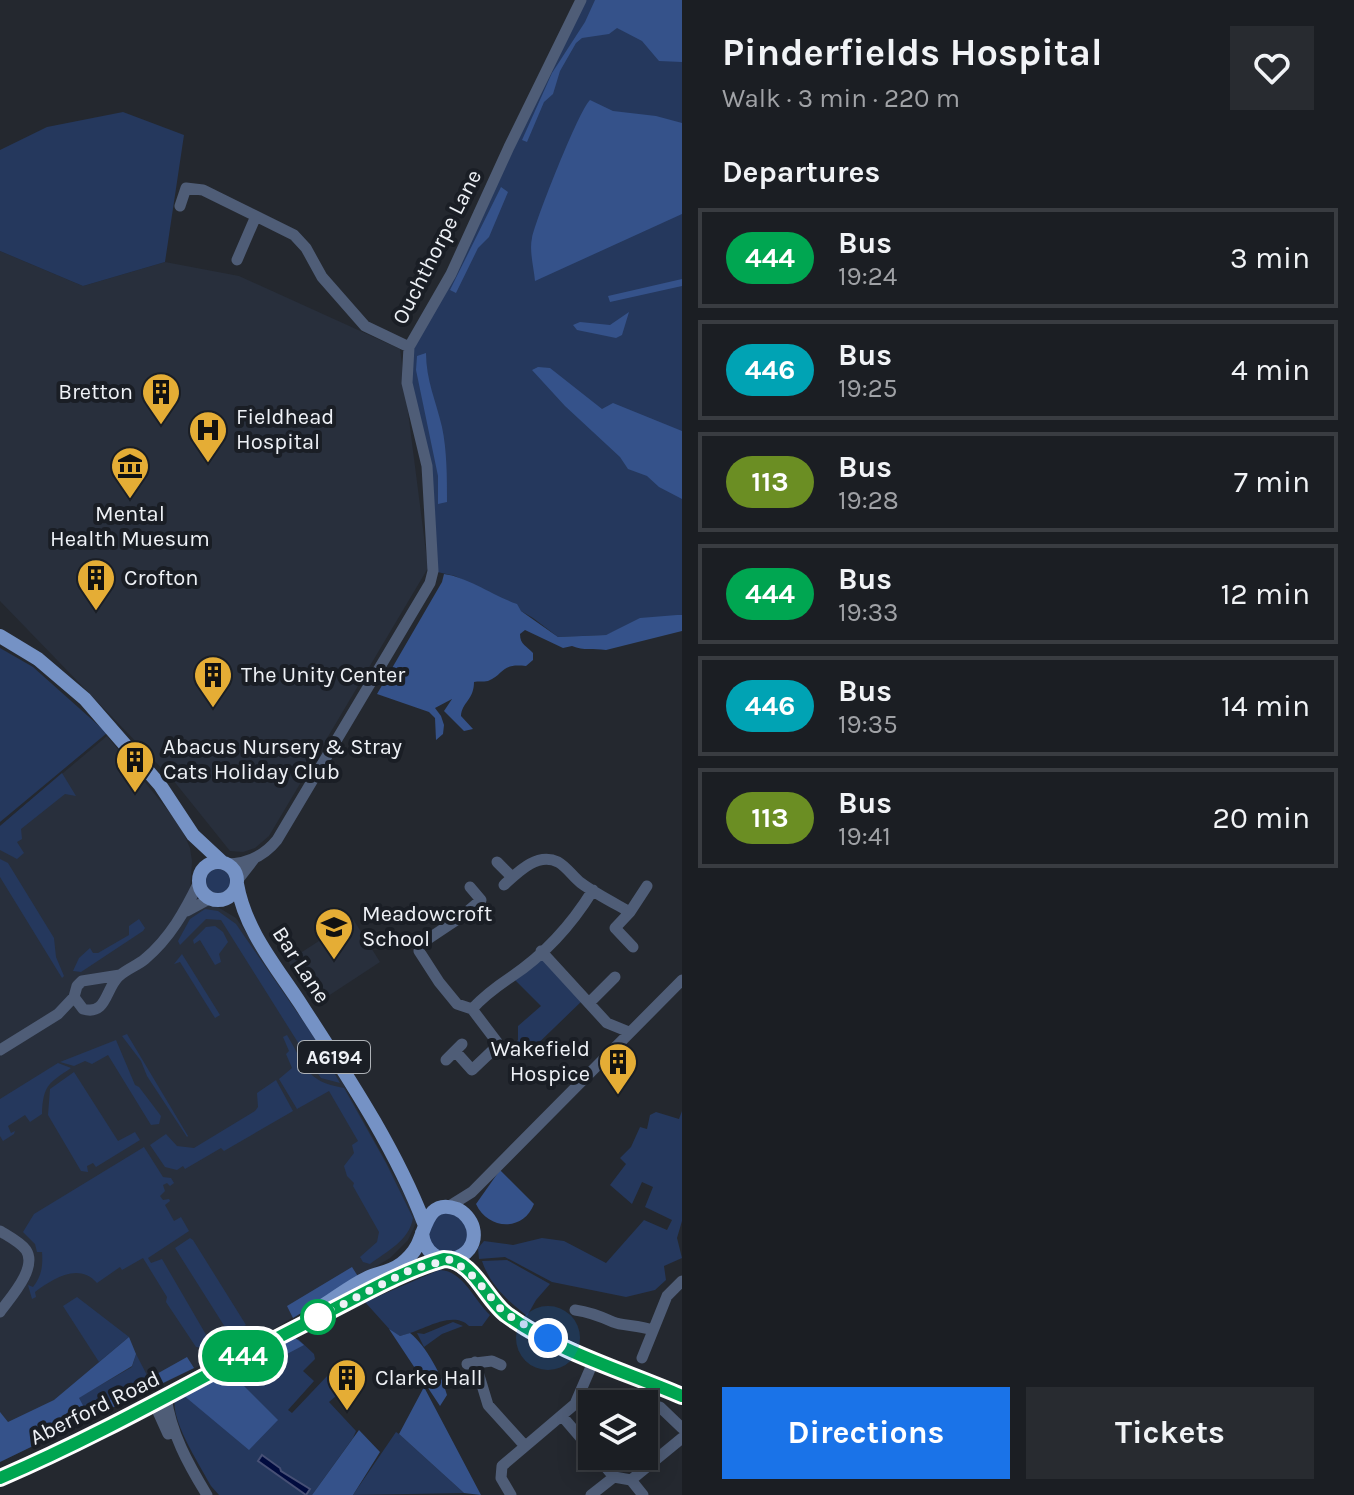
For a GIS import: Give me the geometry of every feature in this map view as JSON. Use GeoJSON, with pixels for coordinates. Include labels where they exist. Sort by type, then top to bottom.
{"type":"FeatureCollection","features":[{"type":"Feature","properties":{"kind":"main road","name":"A6194"},"geometry":{"type":"LineString","coordinates":[[0,636],[38,659],[113,728],[160,785],[193,835],[233,869],[237,883]]}},
{"type":"Feature","properties":{"kind":"main road","name":"A6194"},"geometry":{"type":"LineString","coordinates":[[193,835],[203,892],[216,899]]}},
{"type":"Feature","properties":{"kind":"main road"},"geometry":{"type":"LineString","coordinates":[[200,879],[209,864],[224,863]]}},
{"type":"Feature","properties":{"kind":"main road"},"geometry":{"type":"LineString","coordinates":[[216,899],[230,895],[237,883]]}},
{"type":"Feature","properties":{"kind":"main road","name":"Bar Lane"},"geometry":{"type":"LineString","coordinates":[[237,883],[247,923],[350,1082],[414,1196],[423,1228]]}},
{"type":"Feature","properties":{"kind":"main road","name":"Bar Lane"},"geometry":{"type":"LineString","coordinates":[[216,899],[247,923]]}},
{"type":"Feature","properties":{"kind":"main road"},"geometry":{"type":"LineString","coordinates":[[414,1196],[430,1207],[457,1210],[466,1216],[473,1228],[470,1246],[475,1278]]}},
{"type":"Feature","properties":{"kind":"main road"},"geometry":{"type":"LineString","coordinates":[[423,1228],[434,1212],[444,1208]]}},
{"type":"Feature","properties":{"kind":"main road","name":"A6194"},"geometry":{"type":"LineString","coordinates":[[423,1228],[430,1253],[448,1259],[475,1278],[504,1313],[594,1360],[682,1396]]}},
{"type":"Feature","properties":{"kind":"main road","name":"Aberford Road"},"geometry":{"type":"LineString","coordinates":[[0,1478],[160,1400],[292,1328],[366,1279],[402,1264],[416,1249],[423,1228]]}},
{"type":"Feature","properties":{"kind":"main road"},"geometry":{"type":"LineString","coordinates":[[448,1259],[466,1252],[470,1246]]}},
{"type":"Feature","properties":{"kind":"main road","name":"Aberford Road"},"geometry":{"type":"LineString","coordinates":[[292,1328],[385,1281],[448,1259]]}},
{"type":"Feature","properties":{"kind":"street","name":"Ouchthorpe Lane"},"geometry":{"type":"LineString","coordinates":[[237,883],[255,858],[268,851],[285,826],[430,583],[433,571],[427,466],[407,383],[409,347],[451,274],[581,0]]}},
{"type":"Feature","properties":{"kind":"street"},"geometry":{"type":"LineString","coordinates":[[180,206],[186,188],[203,190],[301,241],[322,277],[365,326],[409,347]]}},
{"type":"Feature","properties":{"kind":"street"},"geometry":{"type":"LineString","coordinates":[[238,261],[256,216]]}},
{"type":"Feature","properties":{"kind":"street"},"geometry":{"type":"LineString","coordinates":[[0,644],[18,647]]}},
{"type":"Feature","properties":{"kind":"street"},"geometry":{"type":"LineString","coordinates":[[224,863],[255,858]]}},
{"type":"Feature","properties":{"kind":"street"},"geometry":{"type":"LineString","coordinates":[[497,862],[508,881],[520,869],[544,859],[559,863],[593,890],[630,912]]}},
{"type":"Feature","properties":{"kind":"street"},"geometry":{"type":"LineString","coordinates":[[184,913],[200,879]]}},
{"type":"Feature","properties":{"kind":"street"},"geometry":{"type":"LineString","coordinates":[[633,947],[615,928],[647,886]]}},
{"type":"Feature","properties":{"kind":"street"},"geometry":{"type":"LineString","coordinates":[[454,1052],[472,1070],[497,1042],[472,1009],[457,1004],[419,951],[422,943],[481,900],[470,887]]}},
{"type":"Feature","properties":{"kind":"street"},"geometry":{"type":"LineString","coordinates":[[472,1009],[569,926],[593,890]]}},
{"type":"Feature","properties":{"kind":"street"},"geometry":{"type":"LineString","coordinates":[[0,1050],[58,1014],[74,997],[75,989],[82,981],[120,975],[144,960],[184,913],[199,902],[216,899]]}},
{"type":"Feature","properties":{"kind":"street"},"geometry":{"type":"LineString","coordinates":[[541,951],[607,1023],[629,1032]]}},
{"type":"Feature","properties":{"kind":"street"},"geometry":{"type":"LineString","coordinates":[[58,1014],[100,1008],[120,975]]}},
{"type":"Feature","properties":{"kind":"street"},"geometry":{"type":"LineString","coordinates":[[95,979],[103,985],[107,994]]}},
{"type":"Feature","properties":{"kind":"street"},"geometry":{"type":"LineString","coordinates":[[444,1208],[472,1192],[682,980]]}},
{"type":"Feature","properties":{"kind":"street"},"geometry":{"type":"LineString","coordinates":[[589,1003],[612,985]]}},
{"type":"Feature","properties":{"kind":"street"},"geometry":{"type":"LineString","coordinates":[[74,997],[83,1009]]}},
{"type":"Feature","properties":{"kind":"street"},"geometry":{"type":"LineString","coordinates":[[607,1023],[611,1037],[610,1051]]}},
{"type":"Feature","properties":{"kind":"street"},"geometry":{"type":"LineString","coordinates":[[466,1216],[472,1192]]}},
{"type":"Feature","properties":{"kind":"street"},"geometry":{"type":"LineString","coordinates":[[0,1231],[27,1251],[28,1266],[0,1312]]}},
{"type":"Feature","properties":{"kind":"street"},"geometry":{"type":"LineString","coordinates":[[642,1358],[667,1296],[682,1281]]}},
{"type":"Feature","properties":{"kind":"street"},"geometry":{"type":"LineString","coordinates":[[575,1310],[599,1315],[618,1324],[652,1330]]}},
{"type":"Feature","properties":{"kind":"street"},"geometry":{"type":"LineString","coordinates":[[511,1495],[501,1478],[502,1466],[578,1399],[594,1360]]}},
{"type":"Feature","properties":{"kind":"street"},"geometry":{"type":"LineString","coordinates":[[501,1365],[492,1361],[471,1363],[488,1405],[525,1446]]}},
{"type":"Feature","properties":{"kind":"street"},"geometry":{"type":"LineString","coordinates":[[160,1400],[163,1423],[199,1495]]}},
{"type":"Feature","properties":{"kind":"street"},"geometry":{"type":"LineString","coordinates":[[160,1400],[187,1461],[207,1495]]}},
{"type":"Feature","properties":{"kind":"street"},"geometry":{"type":"LineString","coordinates":[[660,1407],[682,1428]]}},
{"type":"Feature","properties":{"kind":"street"},"geometry":{"type":"LineString","coordinates":[[137,1411],[163,1423]]}},
{"type":"Feature","properties":{"kind":"street"},"geometry":{"type":"LineString","coordinates":[[562,1416],[578,1435]]}},
{"type":"Feature","properties":{"kind":"street"},"geometry":{"type":"LineString","coordinates":[[631,1480],[682,1438]]}},
{"type":"Feature","properties":{"kind":"street"},"geometry":{"type":"LineString","coordinates":[[608,1470],[614,1477],[631,1480],[643,1495]]}},
{"type":"Feature","properties":{"kind":"street"},"geometry":{"type":"LineString","coordinates":[[591,1495],[614,1477]]}},
{"type":"Feature","properties":{"kind":"shaded area"},"geometry":{"type":"Polygon","coordinates":[[[581,0],[682,0],[682,615],[623,628],[606,635],[558,637],[497,597],[455,576],[433,571],[427,466],[407,365],[433,304],[581,0]]]}},
{"type":"Feature","properties":{"kind":"shaded area"},"geometry":{"type":"Polygon","coordinates":[[[595,0],[682,0],[682,62],[659,61],[642,41],[617,28],[609,34],[582,38],[560,71],[553,94],[544,102],[527,142],[522,140],[552,73],[585,22],[595,0]]]}},
{"type":"Feature","properties":{"kind":"shaded area"},"geometry":{"type":"Polygon","coordinates":[[[590,100],[613,111],[656,116],[682,123],[682,214],[535,281],[531,248],[535,227],[568,143],[590,100]]]}},
{"type":"Feature","properties":{"kind":"shaded area"},"geometry":{"type":"Polygon","coordinates":[[[123,112],[184,135],[165,262],[83,286],[0,251],[0,150],[47,127],[123,112]]]}},
{"type":"Feature","properties":{"kind":"shaded area"},"geometry":{"type":"Polygon","coordinates":[[[501,187],[508,192],[489,237],[478,248],[456,293],[450,290],[501,187]]]}},
{"type":"Feature","properties":{"kind":"shaded area","name":"Fieldhead Hospital"},"geometry":{"type":"Polygon","coordinates":[[[0,251],[83,286],[165,262],[239,276],[400,349],[428,568],[269,836],[255,848],[243,852],[230,851],[173,780],[0,601],[0,251]]]}},
{"type":"Feature","properties":{"kind":"shaded area"},"geometry":{"type":"Polygon","coordinates":[[[682,279],[682,286],[610,302],[608,296],[682,279]]]}},
{"type":"Feature","properties":{"kind":"shaded area"},"geometry":{"type":"Polygon","coordinates":[[[629,312],[622,335],[616,338],[577,330],[573,325],[580,322],[610,325],[629,312]]]}},
{"type":"Feature","properties":{"kind":"shaded area"},"geometry":{"type":"Polygon","coordinates":[[[426,353],[446,455],[447,502],[438,504],[438,476],[416,370],[417,356],[426,353]]]}},
{"type":"Feature","properties":{"kind":"shaded area"},"geometry":{"type":"Polygon","coordinates":[[[550,368],[602,409],[613,403],[682,431],[682,499],[659,487],[647,476],[628,469],[620,457],[565,406],[532,370],[550,368]]]}},
{"type":"Feature","properties":{"kind":"shaded area"},"geometry":{"type":"Polygon","coordinates":[[[444,574],[517,604],[521,611],[558,637],[606,635],[640,618],[677,615],[682,615],[682,631],[606,650],[572,646],[563,648],[525,630],[520,638],[533,653],[533,660],[526,666],[507,668],[488,681],[474,682],[461,716],[473,729],[464,731],[444,711],[452,699],[435,708],[444,725],[443,734],[436,740],[435,718],[429,712],[377,694],[444,574]]]}},
{"type":"Feature","properties":{"kind":"shaded area"},"geometry":{"type":"Polygon","coordinates":[[[0,648],[33,667],[107,733],[0,822],[0,648]]]}},
{"type":"Feature","properties":{"kind":"shaded area"},"geometry":{"type":"Polygon","coordinates":[[[107,736],[180,825],[192,861],[190,891],[208,905],[216,906],[236,918],[311,1026],[418,1219],[408,1240],[390,1258],[264,1335],[0,1462],[0,826],[107,736]]]}},
{"type":"Feature","properties":{"kind":"shaded area"},"geometry":{"type":"Polygon","coordinates":[[[62,773],[76,796],[65,794],[21,829],[22,839],[17,842],[24,853],[17,859],[0,850],[0,826],[62,773]]]}},
{"type":"Feature","properties":{"kind":"shaded area"},"geometry":{"type":"Polygon","coordinates":[[[0,859],[8,863],[54,938],[62,978],[0,877],[0,859]]]}},
{"type":"Feature","properties":{"kind":"shaded area"},"geometry":{"type":"Polygon","coordinates":[[[218,869],[226,873],[230,881],[226,889],[218,893],[210,889],[206,881],[210,873],[218,869]]]}},
{"type":"Feature","properties":{"kind":"shaded area"},"geometry":{"type":"Polygon","coordinates":[[[205,909],[218,911],[236,924],[312,1034],[340,1083],[321,1078],[221,920],[206,919],[180,945],[178,941],[190,919],[205,909]]]}},
{"type":"Feature","properties":{"kind":"shaded area"},"geometry":{"type":"Polygon","coordinates":[[[139,919],[145,928],[143,931],[81,972],[73,971],[79,958],[90,948],[93,953],[98,953],[129,935],[129,926],[139,919]]]}},
{"type":"Feature","properties":{"kind":"shaded area","name":"Meadowcroft School"},"geometry":{"type":"Polygon","coordinates":[[[353,919],[380,962],[316,1004],[288,961],[353,919]]]}},
{"type":"Feature","properties":{"kind":"shaded area"},"geometry":{"type":"Polygon","coordinates":[[[215,926],[223,932],[228,942],[219,954],[221,962],[215,965],[200,940],[194,944],[193,940],[206,927],[215,926]]]}},
{"type":"Feature","properties":{"kind":"shaded area"},"geometry":{"type":"Polygon","coordinates":[[[541,951],[585,998],[524,1057],[512,1046],[518,1040],[518,1026],[541,1006],[512,977],[541,951]]]}},
{"type":"Feature","properties":{"kind":"shaded area"},"geometry":{"type":"Polygon","coordinates":[[[182,954],[220,1015],[215,1018],[180,962],[174,964],[182,954]]]}},
{"type":"Feature","properties":{"kind":"shaded area"},"geometry":{"type":"Polygon","coordinates":[[[127,1034],[187,1137],[147,1076],[141,1061],[122,1036],[127,1034]]]}},
{"type":"Feature","properties":{"kind":"shaded area"},"geometry":{"type":"Polygon","coordinates":[[[287,1035],[313,1076],[344,1088],[413,1218],[402,1239],[370,1264],[360,1257],[377,1242],[379,1232],[344,1166],[354,1153],[352,1145],[358,1141],[329,1091],[297,1109],[279,1079],[292,1068],[283,1037],[287,1035]]]}},
{"type":"Feature","properties":{"kind":"shaded area"},"geometry":{"type":"Polygon","coordinates":[[[116,1040],[135,1085],[161,1116],[159,1124],[151,1125],[108,1055],[92,1064],[85,1061],[74,1066],[60,1062],[116,1040]]]}},
{"type":"Feature","properties":{"kind":"shaded area"},"geometry":{"type":"Polygon","coordinates":[[[58,1063],[71,1068],[49,1086],[42,1114],[30,1122],[25,1115],[8,1126],[11,1133],[15,1131],[14,1134],[3,1141],[0,1136],[0,1099],[58,1063]]]}},
{"type":"Feature","properties":{"kind":"shaded area"},"geometry":{"type":"Polygon","coordinates":[[[74,1072],[118,1141],[135,1132],[140,1140],[96,1167],[93,1163],[87,1166],[88,1172],[81,1171],[48,1115],[50,1089],[74,1072]]]}},
{"type":"Feature","properties":{"kind":"shaded area"},"geometry":{"type":"Polygon","coordinates":[[[276,1080],[293,1111],[224,1151],[221,1148],[185,1169],[183,1166],[177,1170],[165,1167],[150,1145],[166,1134],[177,1146],[194,1148],[255,1111],[258,1107],[257,1093],[276,1080]]]}},
{"type":"Feature","properties":{"kind":"shaded area"},"geometry":{"type":"Polygon","coordinates":[[[682,1111],[682,1221],[677,1238],[682,1258],[664,1266],[666,1280],[655,1290],[626,1297],[552,1282],[505,1257],[479,1259],[478,1248],[484,1241],[513,1245],[542,1238],[564,1241],[606,1263],[644,1220],[667,1230],[672,1220],[645,1207],[653,1187],[642,1182],[632,1204],[610,1185],[626,1164],[620,1158],[631,1147],[640,1127],[647,1129],[650,1115],[656,1112],[679,1119],[682,1111]]]}},
{"type":"Feature","properties":{"kind":"shaded area"},"geometry":{"type":"Polygon","coordinates":[[[144,1147],[163,1177],[171,1178],[174,1183],[163,1185],[165,1191],[160,1196],[163,1200],[169,1199],[165,1205],[174,1221],[181,1217],[189,1231],[148,1258],[151,1263],[162,1259],[212,1345],[205,1348],[196,1347],[166,1302],[167,1297],[143,1258],[122,1270],[120,1267],[97,1283],[82,1274],[66,1275],[35,1292],[36,1297],[32,1299],[28,1285],[33,1287],[38,1279],[42,1252],[37,1252],[35,1244],[23,1232],[34,1214],[144,1147]]]}},
{"type":"Feature","properties":{"kind":"shaded area"},"geometry":{"type":"Polygon","coordinates":[[[500,1170],[534,1204],[529,1213],[514,1223],[497,1223],[489,1219],[476,1204],[500,1170]]]}},
{"type":"Feature","properties":{"kind":"shaded area"},"geometry":{"type":"Polygon","coordinates":[[[448,1213],[462,1219],[468,1233],[462,1247],[448,1253],[434,1247],[428,1233],[434,1219],[448,1213]]]}},
{"type":"Feature","properties":{"kind":"shaded area"},"geometry":{"type":"Polygon","coordinates":[[[190,1238],[246,1325],[230,1335],[175,1248],[190,1238]]]}},
{"type":"Feature","properties":{"kind":"shaded area"},"geometry":{"type":"Polygon","coordinates":[[[507,1260],[550,1284],[527,1316],[495,1285],[482,1261],[507,1260]]]}},
{"type":"Feature","properties":{"kind":"shaded area"},"geometry":{"type":"Polygon","coordinates":[[[352,1267],[359,1278],[293,1318],[287,1306],[352,1267]]]}},
{"type":"Feature","properties":{"kind":"shaded area"},"geometry":{"type":"Polygon","coordinates":[[[439,1270],[447,1271],[461,1280],[490,1315],[482,1326],[445,1321],[400,1336],[392,1332],[365,1302],[439,1270]]]}},
{"type":"Feature","properties":{"kind":"shaded area"},"geometry":{"type":"Polygon","coordinates":[[[77,1297],[129,1337],[99,1362],[63,1306],[77,1297]]]}},
{"type":"Feature","properties":{"kind":"shaded area"},"geometry":{"type":"Polygon","coordinates":[[[453,1322],[463,1326],[442,1334],[424,1347],[417,1333],[424,1334],[453,1322]]]}},
{"type":"Feature","properties":{"kind":"shaded area"},"geometry":{"type":"Polygon","coordinates":[[[389,1329],[400,1336],[410,1333],[427,1353],[447,1395],[440,1406],[389,1329]]]}},
{"type":"Feature","properties":{"kind":"shaded area"},"geometry":{"type":"Polygon","coordinates":[[[293,1336],[304,1345],[238,1380],[278,1420],[249,1450],[182,1394],[293,1336]]]}},
{"type":"Feature","properties":{"kind":"shaded area"},"geometry":{"type":"Polygon","coordinates":[[[129,1337],[136,1354],[132,1366],[79,1398],[87,1413],[187,1357],[194,1368],[0,1462],[0,1412],[8,1422],[54,1400],[129,1337]]]}},
{"type":"Feature","properties":{"kind":"shaded area"},"geometry":{"type":"Polygon","coordinates":[[[298,1339],[314,1354],[315,1359],[303,1371],[314,1381],[288,1410],[292,1413],[329,1374],[343,1390],[329,1402],[356,1431],[353,1438],[312,1495],[219,1495],[181,1430],[175,1398],[298,1339]]]}},
{"type":"Feature","properties":{"kind":"shaded area"},"geometry":{"type":"Polygon","coordinates":[[[136,1354],[149,1379],[87,1414],[78,1398],[132,1367],[136,1354]]]}},
{"type":"Feature","properties":{"kind":"shaded area"},"geometry":{"type":"Polygon","coordinates":[[[424,1387],[481,1495],[464,1493],[399,1434],[424,1387]]]}},
{"type":"Feature","properties":{"kind":"shaded area"},"geometry":{"type":"Polygon","coordinates":[[[359,1430],[380,1452],[353,1495],[312,1495],[359,1430]]]}},
{"type":"Feature","properties":{"kind":"shaded area"},"geometry":{"type":"Polygon","coordinates":[[[396,1432],[399,1434],[464,1493],[353,1495],[396,1432]]]}},
{"type":"Feature","properties":{"kind":"shaded area"},"geometry":{"type":"Polygon","coordinates":[[[262,1455],[310,1489],[306,1495],[258,1461],[262,1455]]]}},
{"type":"Feature","properties":{"kind":"bus line","name":"444"},"geometry":{"type":"LineString","coordinates":[[0,1478],[166,1397],[385,1281],[444,1259],[452,1259],[464,1267],[504,1313],[530,1329],[594,1360],[682,1396]]}},
{"type":"Feature","properties":{"kind":"place","name":"Bretton"},"geometry":{"type":"Point","coordinates":[161,426]}},
{"type":"Feature","properties":{"kind":"place","name":"Fieldhead Hospital"},"geometry":{"type":"Point","coordinates":[208,464]}},
{"type":"Feature","properties":{"kind":"place","name":"Mental Health Muesum"},"geometry":{"type":"Point","coordinates":[130,500]}},
{"type":"Feature","properties":{"kind":"place","name":"Crofton"},"geometry":{"type":"Point","coordinates":[96,612]}},
{"type":"Feature","properties":{"kind":"place","name":"The Unity Center"},"geometry":{"type":"Point","coordinates":[213,709]}},
{"type":"Feature","properties":{"kind":"place","name":"Abacus Nursery & Stray Cats Holiday Club"},"geometry":{"type":"Point","coordinates":[135,794]}},
{"type":"Feature","properties":{"kind":"place","name":"Meadowcroft School"},"geometry":{"type":"Point","coordinates":[334,961]}},
{"type":"Feature","properties":{"kind":"place","name":"Wakefield Hospice"},"geometry":{"type":"Point","coordinates":[618,1096]}},
{"type":"Feature","properties":{"kind":"place","name":"Clarke Hall"},"geometry":{"type":"Point","coordinates":[347,1412]}},
{"type":"Feature","properties":{"kind":"route"},"geometry":{"type":"LineString","coordinates":[[318,1317],[412,1269],[452,1259],[475,1278],[504,1313],[548,1338]]}}]}
